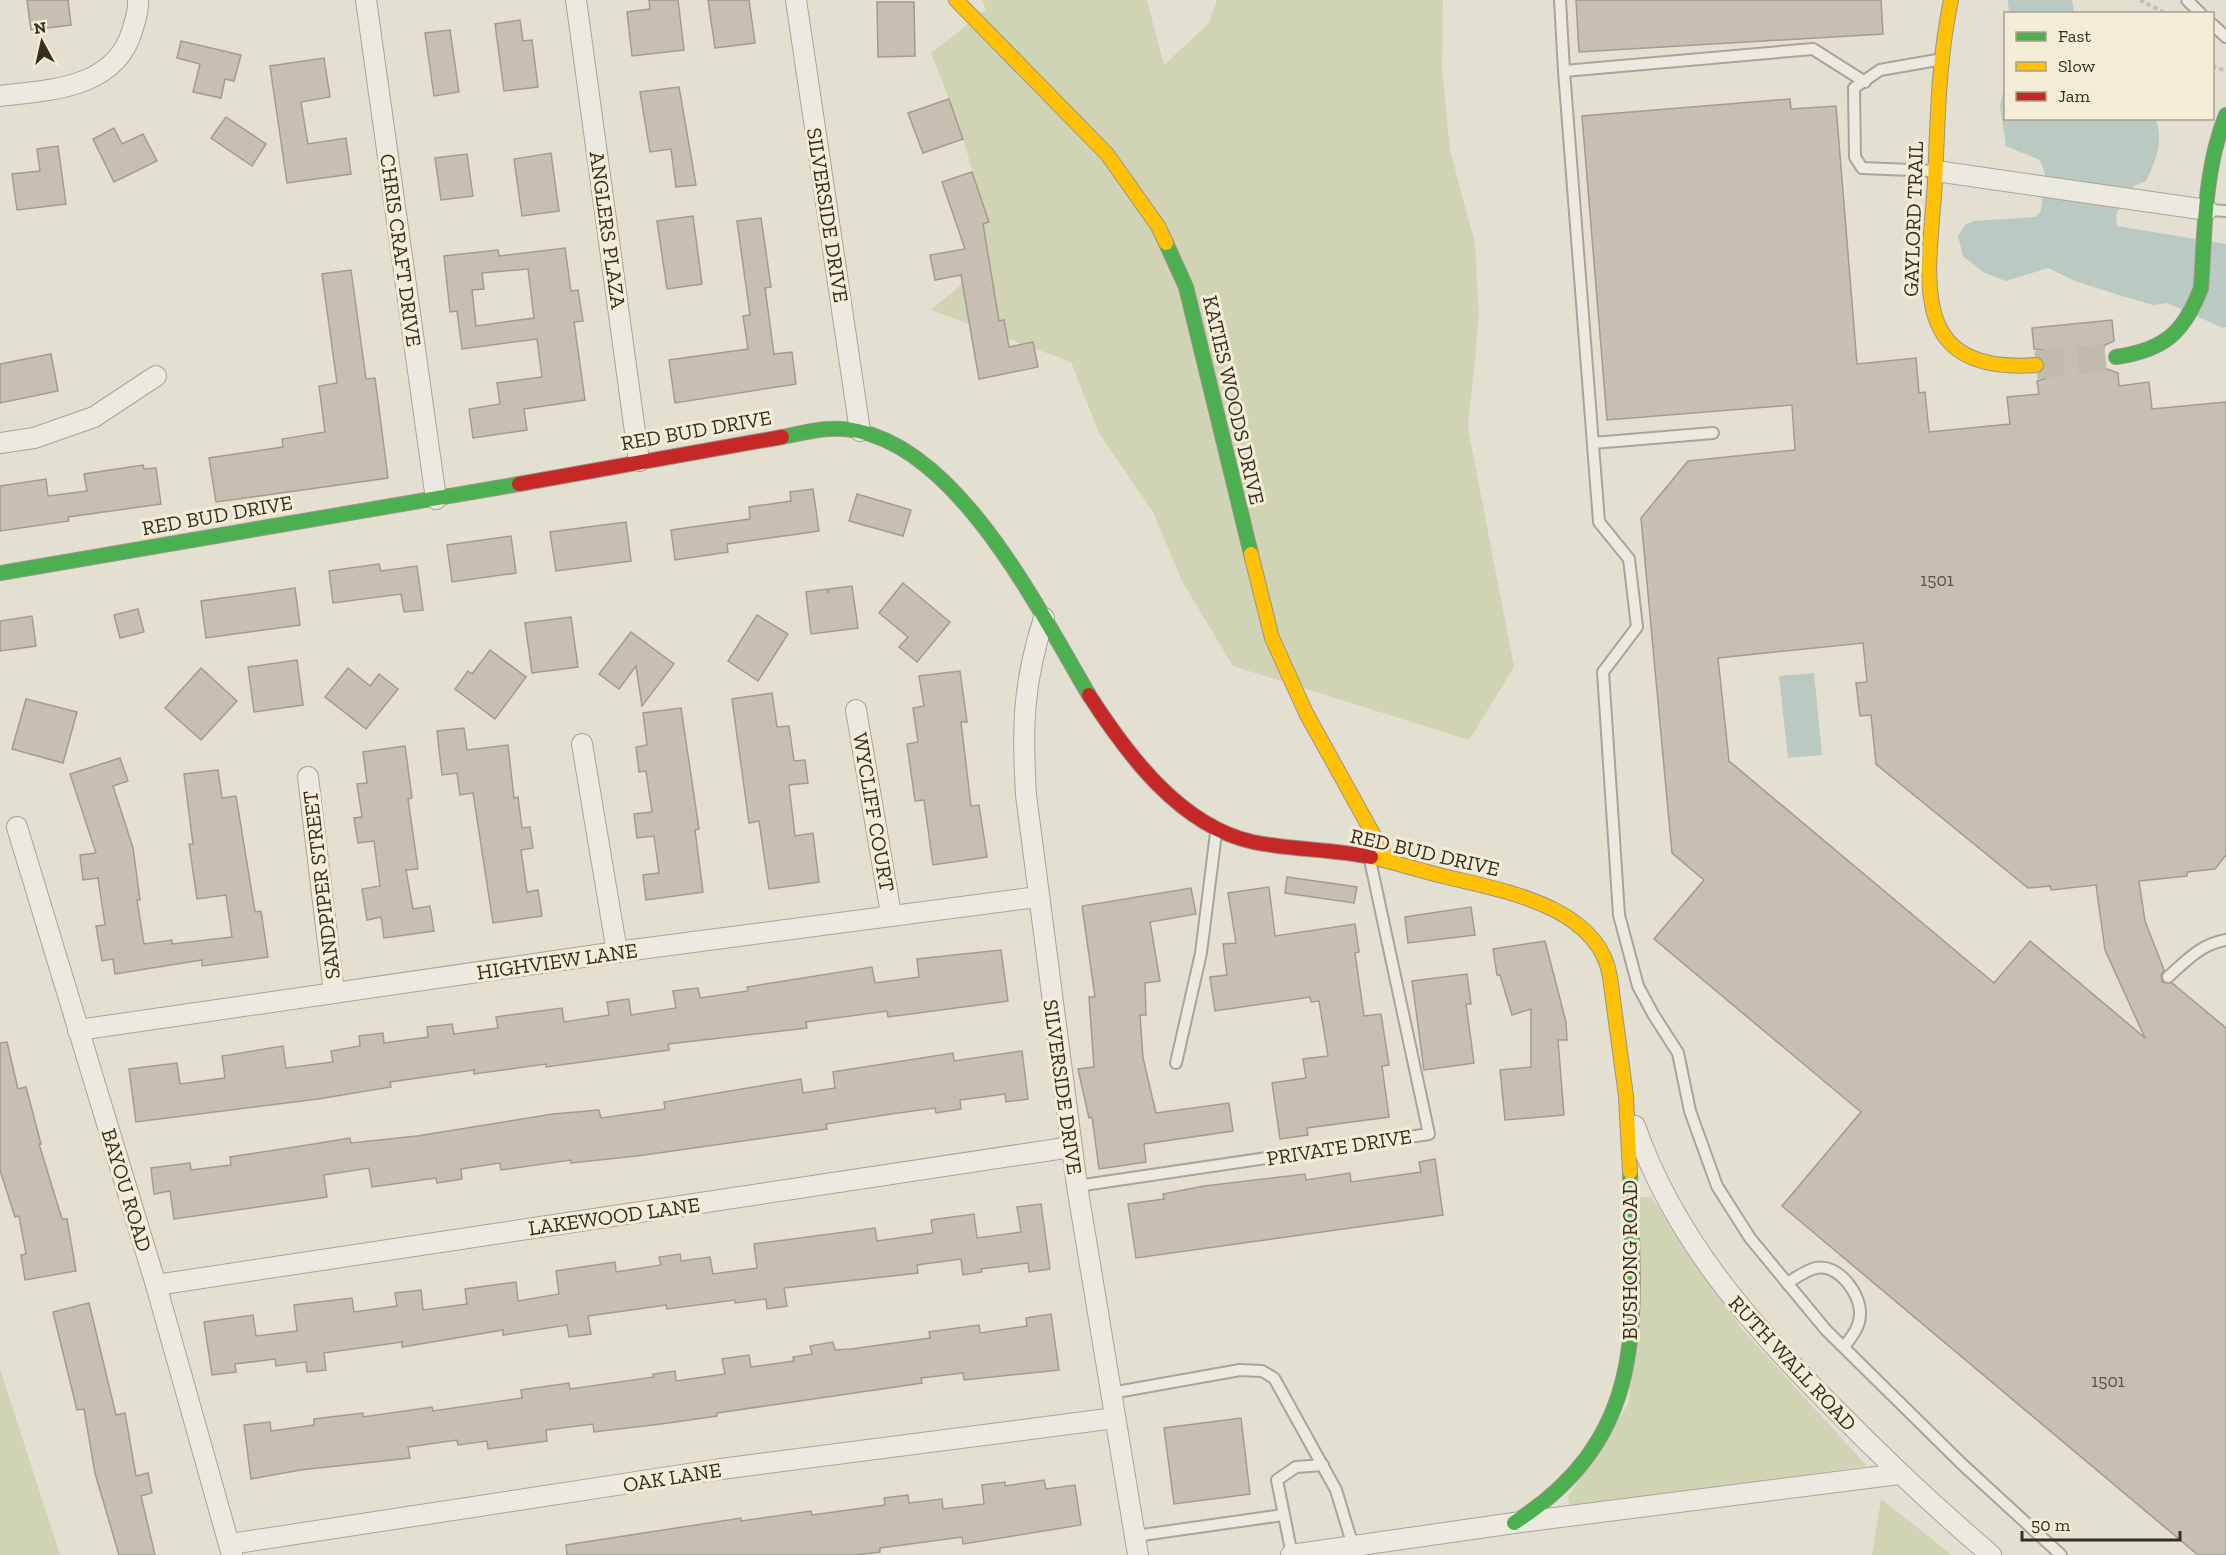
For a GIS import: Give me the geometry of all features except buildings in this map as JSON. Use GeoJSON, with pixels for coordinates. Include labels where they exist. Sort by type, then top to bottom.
{"type":"FeatureCollection","features":[{"type":"Feature","properties":{"kind":"street"},"geometry":{"type":"LineString","coordinates":[[0,96],[62,89],[87,81],[117,60],[129,41],[139,8],[138,0]]}},
{"type":"Feature","properties":{"kind":"street","name":"CHRIS CRAFT DRIVE"},"geometry":{"type":"LineString","coordinates":[[366,0],[436,499]]}},
{"type":"Feature","properties":{"kind":"street","name":"ANGLERS PLAZA"},"geometry":{"type":"LineString","coordinates":[[576,0],[639,461]]}},
{"type":"Feature","properties":{"kind":"street","name":"SILVERSIDE DRIVE"},"geometry":{"type":"LineString","coordinates":[[796,0],[860,431]]}},
{"type":"Feature","properties":{"kind":"street","name":"KATIES WOODS DRIVE"},"geometry":{"type":"LineString","coordinates":[[956,0],[1107,154],[1158,226],[1185,288],[1197,329],[1221,438],[1272,638],[1306,713],[1388,861]]}},
{"type":"Feature","properties":{"kind":"street","name":"GAYLORD TRAIL"},"geometry":{"type":"LineString","coordinates":[[1951,0],[1940,60],[1936,171],[1929,270],[1930,302],[1935,318],[1955,345],[1973,359],[1996,367],[2036,365]]}},
{"type":"Feature","properties":{"kind":"street"},"geometry":{"type":"LineString","coordinates":[[2116,357],[2142,354],[2155,348],[2178,331],[2188,318],[2201,288],[2217,210],[2219,129],[2226,115]]}},
{"type":"Feature","properties":{"kind":"street"},"geometry":{"type":"LineString","coordinates":[[1936,171],[2217,210]]}},
{"type":"Feature","properties":{"kind":"street"},"geometry":{"type":"LineString","coordinates":[[0,443],[34,438],[94,417],[156,376]]}},
{"type":"Feature","properties":{"kind":"street","name":"RED BUD DRIVE"},"geometry":{"type":"LineString","coordinates":[[0,573],[436,499],[831,428],[860,431],[895,446],[956,491],[977,515],[1044,618],[1092,699],[1137,762],[1174,800],[1216,833],[1254,844],[1369,857],[1514,895],[1561,914],[1586,932],[1605,955]]}},
{"type":"Feature","properties":{"kind":"street","name":"SILVERSIDE DRIVE"},"geometry":{"type":"LineString","coordinates":[[1044,618],[1031,658],[1024,694],[1022,734],[1037,897],[1071,1148],[1136,1546]]}},
{"type":"Feature","properties":{"kind":"street","name":"WYCLIFF COURT"},"geometry":{"type":"LineString","coordinates":[[856,710],[891,915]]}},
{"type":"Feature","properties":{"kind":"street"},"geometry":{"type":"LineString","coordinates":[[582,744],[618,952]]}},
{"type":"Feature","properties":{"kind":"street","name":"SANDPIPER STREET"},"geometry":{"type":"LineString","coordinates":[[308,777],[334,993]]}},
{"type":"Feature","properties":{"kind":"street","name":"BAYOU ROAD"},"geometry":{"type":"LineString","coordinates":[[17,826],[156,1285],[231,1550]]}},
{"type":"Feature","properties":{"kind":"street","name":"HIGHVIEW LANE"},"geometry":{"type":"LineString","coordinates":[[78,1030],[618,952],[1037,897]]}},
{"type":"Feature","properties":{"kind":"street","name":"BUSHONG ROAD"},"geometry":{"type":"LineString","coordinates":[[1514,1523],[1547,1503],[1569,1485],[1584,1465],[1616,1407],[1625,1378],[1632,1328],[1627,1104],[1605,955]]}},
{"type":"Feature","properties":{"kind":"street","name":"RUTH WALL ROAD"},"geometry":{"type":"LineString","coordinates":[[1627,1104],[1644,1153],[1659,1186],[1725,1291],[1777,1351],[1899,1474],[1991,1555]]}},
{"type":"Feature","properties":{"kind":"street","name":"LAKEWOOD LANE"},"geometry":{"type":"LineString","coordinates":[[156,1285],[1071,1148]]}},
{"type":"Feature","properties":{"kind":"street","name":"OAK LANE"},"geometry":{"type":"LineString","coordinates":[[231,1550],[721,1469],[1115,1418]]}},
{"type":"Feature","properties":{"kind":"street","name":"BUSHONG ROAD"},"geometry":{"type":"LineString","coordinates":[[1292,1555],[1514,1523],[1899,1474]]}},
{"type":"Feature","properties":{"kind":"lane"},"geometry":{"type":"LineString","coordinates":[[1560,0],[1599,522],[1629,559],[1637,627],[1603,672],[1619,915],[1638,986],[1678,1053],[1690,1111],[1717,1186],[1750,1238],[1844,1347],[1964,1465],[2061,1555]]}},
{"type":"Feature","properties":{"kind":"lane"},"geometry":{"type":"LineString","coordinates":[[2187,0],[2199,12]]}},
{"type":"Feature","properties":{"kind":"lane"},"geometry":{"type":"LineString","coordinates":[[2214,26],[2226,36]]}},
{"type":"Feature","properties":{"kind":"lane"},"geometry":{"type":"LineString","coordinates":[[1564,71],[1813,49],[1865,82]]}},
{"type":"Feature","properties":{"kind":"lane"},"geometry":{"type":"LineString","coordinates":[[1936,171],[1862,168],[1855,157],[1854,88],[1880,69],[1940,60]]}},
{"type":"Feature","properties":{"kind":"lane"},"geometry":{"type":"LineString","coordinates":[[1593,443],[1713,433]]}},
{"type":"Feature","properties":{"kind":"lane"},"geometry":{"type":"LineString","coordinates":[[1176,1063],[1201,953],[1216,833]]}},
{"type":"Feature","properties":{"kind":"lane","name":"PRIVATE DRIVE"},"geometry":{"type":"LineString","coordinates":[[1077,1186],[1429,1134],[1369,857]]}},
{"type":"Feature","properties":{"kind":"lane"},"geometry":{"type":"LineString","coordinates":[[2168,977],[2196,952],[2213,942],[2226,940]]}},
{"type":"Feature","properties":{"kind":"lane"},"geometry":{"type":"LineString","coordinates":[[1787,1283],[1807,1271],[1826,1268],[1834,1271],[1849,1286],[1859,1303],[1860,1316],[1857,1329],[1844,1347]]}},
{"type":"Feature","properties":{"kind":"lane"},"geometry":{"type":"LineString","coordinates":[[1111,1393],[1240,1370],[1262,1371],[1274,1378],[1336,1490],[1353,1546]]}},
{"type":"Feature","properties":{"kind":"lane"},"geometry":{"type":"LineString","coordinates":[[1292,1555],[1277,1480],[1296,1467],[1323,1465]]}},
{"type":"Feature","properties":{"kind":"lane"},"geometry":{"type":"LineString","coordinates":[[1136,1546],[1283,1515]]}},
{"type":"Feature","properties":{"kind":"path"},"geometry":{"type":"LineString","coordinates":[[2140,0],[2162,12]]}},
{"type":"Feature","properties":{"kind":"green space"},"geometry":{"type":"Polygon","coordinates":[[[982,0],[1147,0],[1164,65],[1209,23],[1217,0],[1443,0],[1442,68],[1450,151],[1475,243],[1479,317],[1468,428],[1514,667],[1469,740],[1233,666],[1182,581],[1153,512],[1099,433],[1071,362],[931,310],[970,277],[986,216],[957,119],[931,53],[986,10],[982,0]]]}},
{"type":"Feature","properties":{"kind":"green space"},"geometry":{"type":"Polygon","coordinates":[[[1651,1196],[1689,1256],[1743,1330],[1867,1466],[1570,1508],[1568,1497],[1629,1403],[1639,1198],[1651,1196]]]}},
{"type":"Feature","properties":{"kind":"green space"},"geometry":{"type":"Polygon","coordinates":[[[0,1369],[60,1555],[0,1555],[0,1369]]]}},
{"type":"Feature","properties":{"kind":"green space"},"geometry":{"type":"Polygon","coordinates":[[[1881,1499],[1952,1555],[1872,1555],[1881,1499]]]}},
{"type":"Feature","properties":{"kind":"shaded area"},"geometry":{"type":"Polygon","coordinates":[[[2008,0],[2072,0],[2074,12],[2009,12],[2008,0]]]}},
{"type":"Feature","properties":{"kind":"shaded area"},"geometry":{"type":"Polygon","coordinates":[[[2004,88],[2004,120],[2156,120],[2159,143],[2153,165],[2146,181],[2134,186],[2116,214],[2117,226],[2226,244],[2226,327],[2223,328],[2167,303],[2153,305],[2122,296],[2075,281],[2048,268],[2006,281],[1983,272],[1963,256],[1958,236],[1965,225],[1974,221],[2035,217],[2041,211],[2045,174],[2040,160],[2006,146],[2000,106],[2004,88]]]}},
{"type":"Feature","properties":{"kind":"shaded area"},"geometry":{"type":"Polygon","coordinates":[[[1814,673],[1822,755],[1788,758],[1779,676],[1814,673]]]}},
{"type":"Feature","properties":{"kind":"tunnel"},"geometry":{"type":"LineString","coordinates":[[2036,365],[2116,357]]}},
{"type":"Feature","properties":{"kind":"traffic: fast"},"geometry":{"type":"LineString","coordinates":[[2116,357],[2147,350],[2160,344],[2179,328],[2194,304],[2201,288],[2209,178],[2226,115]]}},
{"type":"Feature","properties":{"kind":"traffic: fast"},"geometry":{"type":"LineString","coordinates":[[1166,243],[1186,287],[1251,554]]}},
{"type":"Feature","properties":{"kind":"traffic: fast"},"geometry":{"type":"LineString","coordinates":[[782,437],[829,429],[858,431],[895,445],[931,469],[963,502],[994,540],[1022,581],[1089,695]]}},
{"type":"Feature","properties":{"kind":"traffic: fast"},"geometry":{"type":"LineString","coordinates":[[0,573],[519,484]]}},
{"type":"Feature","properties":{"kind":"traffic: fast"},"geometry":{"type":"LineString","coordinates":[[1514,1523],[1559,1488],[1592,1451],[1613,1411],[1626,1368],[1632,1323],[1630,1172]]}},
{"type":"Feature","properties":{"kind":"traffic: slow"},"geometry":{"type":"LineString","coordinates":[[956,0],[1107,154],[1158,226],[1166,243]]}},
{"type":"Feature","properties":{"kind":"traffic: slow"},"geometry":{"type":"LineString","coordinates":[[1951,0],[1941,68],[1930,249],[1929,281],[1933,310],[1944,335],[1963,353],[1993,364],[2036,365]]}},
{"type":"Feature","properties":{"kind":"traffic: slow"},"geometry":{"type":"LineString","coordinates":[[1251,554],[1272,638],[1306,713],[1388,861]]}},
{"type":"Feature","properties":{"kind":"traffic: slow"},"geometry":{"type":"LineString","coordinates":[[1371,857],[1521,896],[1569,918],[1588,934],[1602,953],[1610,977],[1626,1096],[1630,1172]]}},
{"type":"Feature","properties":{"kind":"traffic: jam"},"geometry":{"type":"LineString","coordinates":[[519,484],[782,437]]}},
{"type":"Feature","properties":{"kind":"traffic: jam"},"geometry":{"type":"LineString","coordinates":[[1089,695],[1138,763],[1158,785],[1202,821],[1227,834],[1253,842],[1371,857]]}}]}
